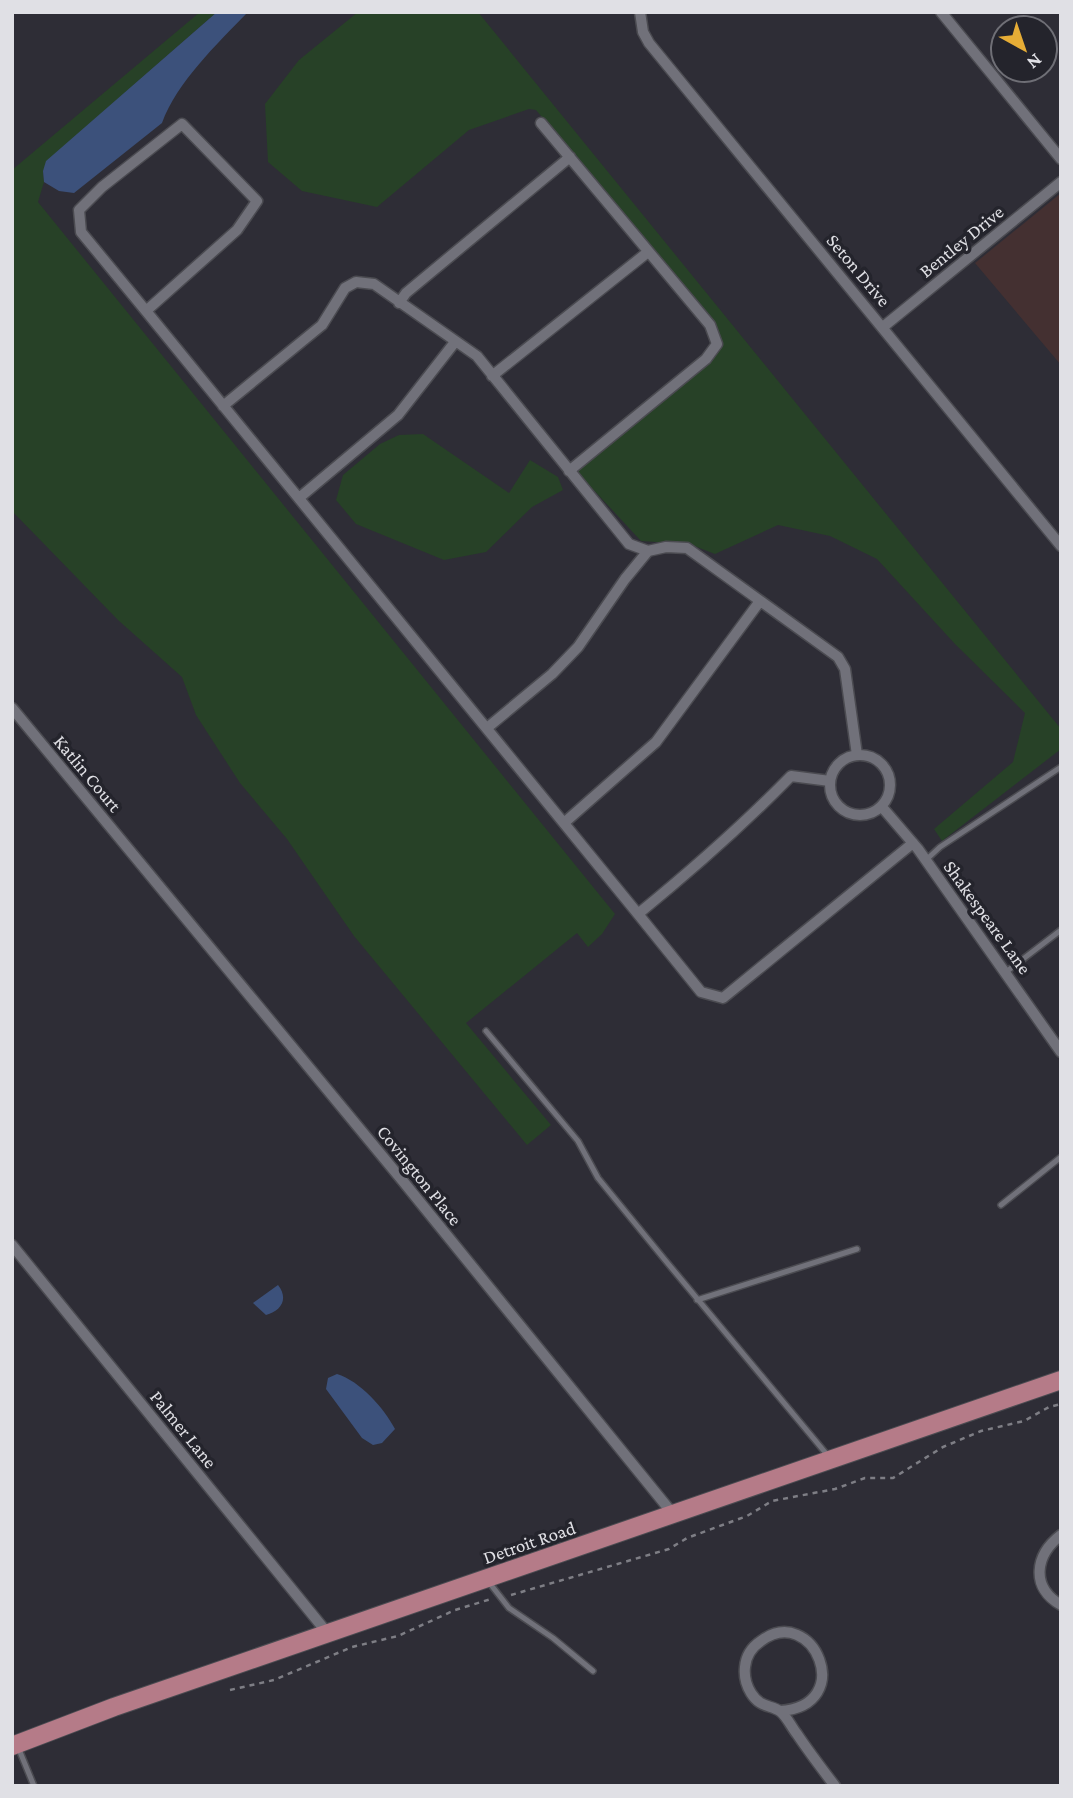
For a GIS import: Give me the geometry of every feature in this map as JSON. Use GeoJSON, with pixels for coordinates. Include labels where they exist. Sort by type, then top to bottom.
{"type":"FeatureCollection","features":[{"type":"Feature","properties":{"kind":"main road","name":"Detroit Road"},"geometry":{"type":"LineString","coordinates":[[14,1745],[114,1707],[329,1635],[1061,1380]]}},
{"type":"Feature","properties":{"kind":"street","name":"Seton Drive"},"geometry":{"type":"LineString","coordinates":[[640,12],[643,32],[649,43],[1061,546]]}},
{"type":"Feature","properties":{"kind":"street"},"geometry":{"type":"LineString","coordinates":[[941,12],[1061,159]]}},
{"type":"Feature","properties":{"kind":"street"},"geometry":{"type":"LineString","coordinates":[[541,123],[710,325],[716,344],[706,359],[569,471]]}},
{"type":"Feature","properties":{"kind":"street"},"geometry":{"type":"LineString","coordinates":[[146,311],[237,230],[257,201],[182,124],[102,187],[79,210],[82,232],[146,311],[223,406],[701,992],[723,998],[914,843]]}},
{"type":"Feature","properties":{"kind":"street"},"geometry":{"type":"LineString","coordinates":[[399,303],[406,293],[570,158]]}},
{"type":"Feature","properties":{"kind":"street","name":"Bentley Drive"},"geometry":{"type":"LineString","coordinates":[[883,327],[1061,182]]}},
{"type":"Feature","properties":{"kind":"street"},"geometry":{"type":"LineString","coordinates":[[492,376],[648,252]]}},
{"type":"Feature","properties":{"kind":"street"},"geometry":{"type":"LineString","coordinates":[[223,406],[322,325],[345,288],[356,282],[374,284],[477,356],[629,544],[648,551],[666,547],[687,548],[838,657],[845,669],[857,755]]}},
{"type":"Feature","properties":{"kind":"street"},"geometry":{"type":"LineString","coordinates":[[299,498],[398,415],[455,342]]}},
{"type":"Feature","properties":{"kind":"street"},"geometry":{"type":"LineString","coordinates":[[486,728],[552,674],[578,647],[648,551]]}},
{"type":"Feature","properties":{"kind":"street"},"geometry":{"type":"LineString","coordinates":[[564,823],[656,742],[760,601]]}},
{"type":"Feature","properties":{"kind":"street","name":"Katlin Court"},"geometry":{"type":"LineString","coordinates":[[12,708],[138,860]]}},
{"type":"Feature","properties":{"kind":"street"},"geometry":{"type":"LineString","coordinates":[[857,755],[868,755],[876,760],[886,771],[891,788],[881,807],[862,816],[849,813],[836,804],[830,788],[830,781],[839,764],[857,755]]}},
{"type":"Feature","properties":{"kind":"street"},"geometry":{"type":"LineString","coordinates":[[638,914],[706,858],[790,776],[830,781]]}},
{"type":"Feature","properties":{"kind":"street","name":"Shakespeare Lane"},"geometry":{"type":"LineString","coordinates":[[881,807],[914,843],[1061,1052]]}},
{"type":"Feature","properties":{"kind":"street","name":"Covington Place"},"geometry":{"type":"LineString","coordinates":[[138,860],[673,1514]]}},
{"type":"Feature","properties":{"kind":"street","name":"Palmer Lane"},"geometry":{"type":"LineString","coordinates":[[12,1245],[329,1635]]}},
{"type":"Feature","properties":{"kind":"street"},"geometry":{"type":"LineString","coordinates":[[1061,1535],[1045,1549],[1039,1562],[1042,1584],[1048,1595],[1061,1605]]}},
{"type":"Feature","properties":{"kind":"street"},"geometry":{"type":"LineString","coordinates":[[780,1711],[792,1710],[811,1700],[818,1691],[823,1670],[815,1649],[797,1636],[787,1633],[765,1638],[749,1653],[744,1675],[752,1695],[769,1709],[780,1711],[835,1786]]}},
{"type":"Feature","properties":{"kind":"lane"},"geometry":{"type":"LineString","coordinates":[[926,860],[940,847],[1061,767]]}},
{"type":"Feature","properties":{"kind":"lane"},"geometry":{"type":"LineString","coordinates":[[1006,972],[1061,930]]}},
{"type":"Feature","properties":{"kind":"lane"},"geometry":{"type":"LineString","coordinates":[[486,1031],[578,1141],[598,1178],[831,1459]]}},
{"type":"Feature","properties":{"kind":"lane"},"geometry":{"type":"LineString","coordinates":[[1001,1205],[1061,1157]]}},
{"type":"Feature","properties":{"kind":"lane"},"geometry":{"type":"LineString","coordinates":[[697,1300],[857,1248]]}},
{"type":"Feature","properties":{"kind":"lane"},"geometry":{"type":"LineString","coordinates":[[486,1580],[509,1608],[554,1638],[593,1671]]}},
{"type":"Feature","properties":{"kind":"lane"},"geometry":{"type":"LineString","coordinates":[[14,1745],[34,1786]]}},
{"type":"Feature","properties":{"kind":"path"},"geometry":{"type":"LineString","coordinates":[[230,1690],[274,1679],[352,1647],[398,1636],[455,1610],[669,1549],[700,1533],[747,1516],[772,1501],[835,1489],[865,1478],[893,1478],[943,1447],[981,1432],[1024,1421],[1049,1407],[1061,1404]]}},
{"type":"Feature","properties":{"kind":"shaded area"},"geometry":{"type":"Polygon","coordinates":[[[1061,193],[1061,365],[975,263],[1061,193]]]}},
{"type":"Feature","properties":{"kind":"green space"},"geometry":{"type":"Polygon","coordinates":[[[200,12],[217,12],[47,161],[38,202],[615,914],[602,934],[588,947],[577,933],[466,1023],[551,1125],[527,1145],[354,936],[287,839],[240,783],[196,715],[182,677],[118,620],[12,511],[12,170],[200,12]]]}},
{"type":"Feature","properties":{"kind":"green space"},"geometry":{"type":"Polygon","coordinates":[[[358,12],[478,12],[1061,729],[1061,749],[942,841],[934,829],[1013,762],[1025,713],[955,644],[877,559],[830,536],[778,525],[715,554],[689,544],[641,541],[577,472],[722,347],[716,326],[536,110],[529,109],[469,130],[377,207],[302,191],[268,162],[265,104],[299,60],[358,12]]]}},
{"type":"Feature","properties":{"kind":"green space"},"geometry":{"type":"Polygon","coordinates":[[[423,434],[509,493],[530,460],[558,477],[563,490],[532,507],[486,552],[444,560],[356,524],[336,500],[343,475],[380,444],[399,435],[423,434]]]}},
{"type":"Feature","properties":{"kind":"water"},"geometry":{"type":"Polygon","coordinates":[[[217,12],[248,12],[188,78],[162,123],[74,193],[59,191],[44,182],[46,161],[217,12]]]}},
{"type":"Feature","properties":{"kind":"water"},"geometry":{"type":"Polygon","coordinates":[[[278,1285],[283,1295],[282,1304],[276,1311],[266,1315],[253,1303],[278,1285]]]}},
{"type":"Feature","properties":{"kind":"water"},"geometry":{"type":"Polygon","coordinates":[[[337,1374],[363,1389],[390,1421],[395,1429],[382,1443],[373,1445],[362,1438],[326,1389],[328,1378],[337,1374]]]}}]}
